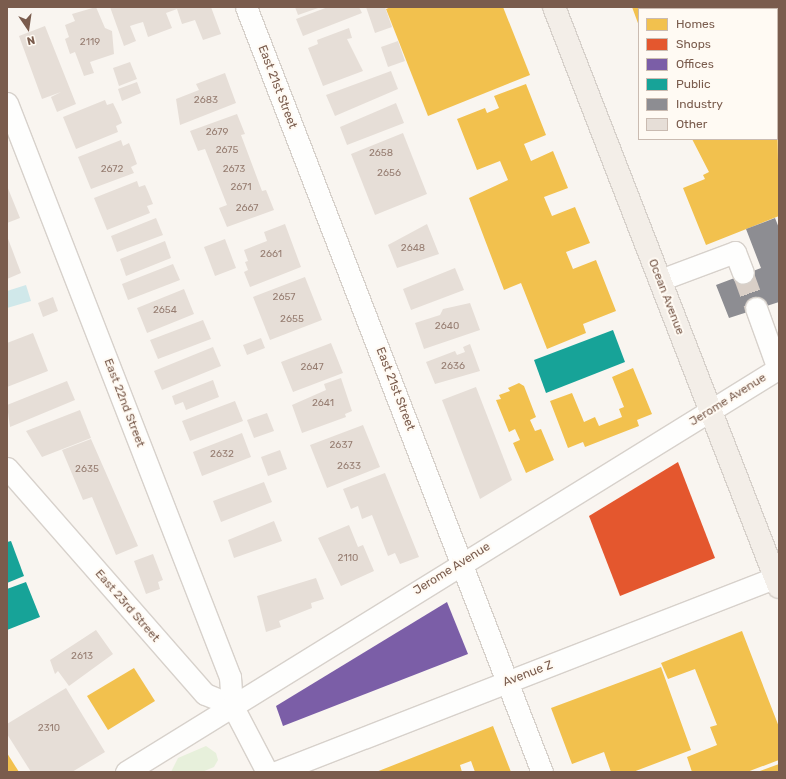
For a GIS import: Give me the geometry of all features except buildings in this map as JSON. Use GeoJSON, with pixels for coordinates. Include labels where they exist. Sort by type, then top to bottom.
{"type":"FeatureCollection","features":[{"type":"Feature","properties":{"kind":"main road","name":"Ocean Avenue"},"geometry":{"type":"LineString","coordinates":[[554,7],[778,580]]}},
{"type":"Feature","properties":{"kind":"street","name":"East 21st Street"},"geometry":{"type":"LineString","coordinates":[[246,7],[463,562],[542,772]]}},
{"type":"Feature","properties":{"kind":"street","name":"East 22nd Street"},"geometry":{"type":"LineString","coordinates":[[7,103],[230,677],[232,705]]}},
{"type":"Feature","properties":{"kind":"street"},"geometry":{"type":"LineString","coordinates":[[660,280],[735,252],[743,273]]}},
{"type":"Feature","properties":{"kind":"street"},"geometry":{"type":"LineString","coordinates":[[756,308],[779,369]]}},
{"type":"Feature","properties":{"kind":"street","name":"Jerome Avenue"},"geometry":{"type":"LineString","coordinates":[[126,772],[463,562],[779,369]]}},
{"type":"Feature","properties":{"kind":"street","name":"East 23rd Street"},"geometry":{"type":"LineString","coordinates":[[7,468],[205,694],[232,705]]}},
{"type":"Feature","properties":{"kind":"street","name":"Avenue Z"},"geometry":{"type":"LineString","coordinates":[[276,772],[778,580]]}},
{"type":"Feature","properties":{"kind":"street"},"geometry":{"type":"LineString","coordinates":[[232,705],[250,736],[267,772]]}},
{"type":"Feature","properties":{"kind":"green space"},"geometry":{"type":"Polygon","coordinates":[[[206,746],[216,753],[218,760],[214,767],[202,772],[171,772],[178,758],[206,746]]]}},
{"type":"Feature","properties":{"kind":"water"},"geometry":{"type":"Polygon","coordinates":[[[26,285],[31,301],[7,308],[7,291],[26,285]]]}},
{"type":"Feature","properties":{"kind":"tunnel"},"geometry":{"type":"LineString","coordinates":[[743,273],[756,308]]}}]}
